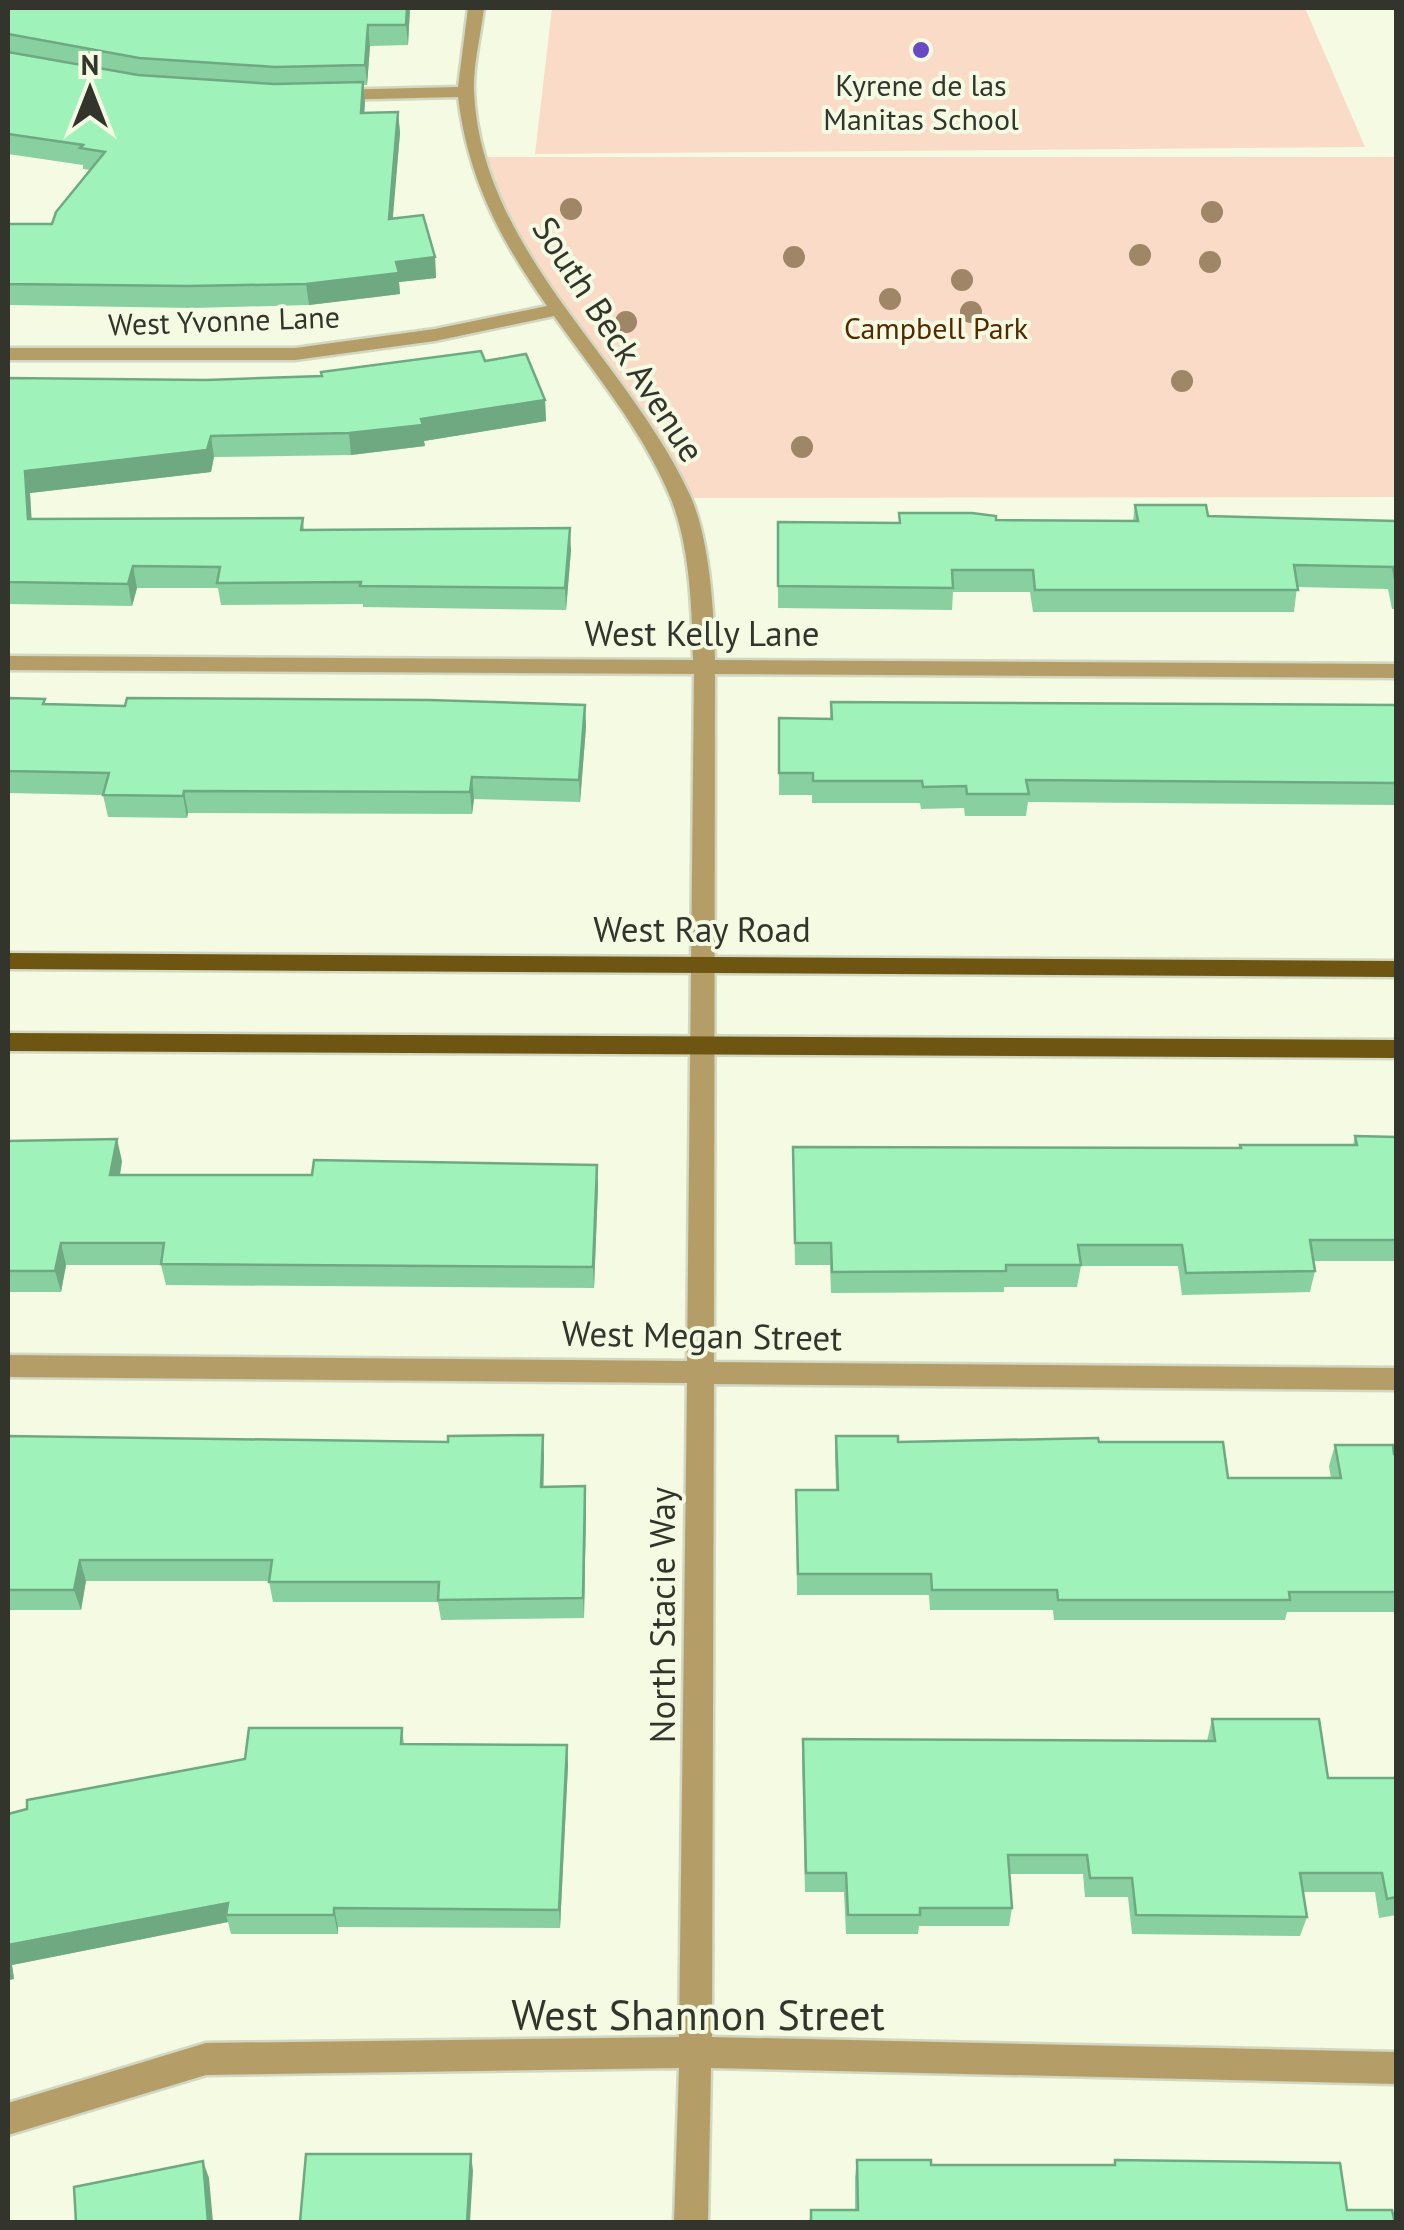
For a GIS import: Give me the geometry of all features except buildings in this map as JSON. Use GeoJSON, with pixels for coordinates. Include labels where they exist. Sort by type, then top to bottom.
{"type":"FeatureCollection","features":[{"type":"Feature","properties":{"kind":"main road","name":"West Ray Road"},"geometry":{"type":"LineString","coordinates":[[8,961],[1396,969]]}},
{"type":"Feature","properties":{"kind":"main road"},"geometry":{"type":"LineString","coordinates":[[8,1042],[1396,1049]]}},
{"type":"Feature","properties":{"kind":"street","name":"South Beck Avenue"},"geometry":{"type":"LineString","coordinates":[[476,8],[466,92],[476,157],[506,223],[558,310],[640,425],[681,498],[701,586],[702,1009]]}},
{"type":"Feature","properties":{"kind":"street"},"geometry":{"type":"LineString","coordinates":[[314,95],[466,92]]}},
{"type":"Feature","properties":{"kind":"street","name":"West Yvonne Lane"},"geometry":{"type":"LineString","coordinates":[[8,354],[295,354],[434,335],[558,310]]}},
{"type":"Feature","properties":{"kind":"street","name":"West Kelly Lane"},"geometry":{"type":"LineString","coordinates":[[8,664],[1396,671]]}},
{"type":"Feature","properties":{"kind":"street","name":"North Stacie Way"},"geometry":{"type":"LineString","coordinates":[[690,2222],[696,2052],[702,1009]]}},
{"type":"Feature","properties":{"kind":"street","name":"West Megan Street"},"geometry":{"type":"LineString","coordinates":[[8,1366],[1396,1378]]}},
{"type":"Feature","properties":{"kind":"street","name":"West Shannon Street"},"geometry":{"type":"LineString","coordinates":[[8,2119],[206,2060],[696,2052],[1396,2068]]}},
{"type":"Feature","properties":{"kind":"green space","name":"Kyrene de las Manitas School"},"geometry":{"type":"Polygon","coordinates":[[[552,8],[1305,8],[1365,147],[535,154],[552,8]]]}},
{"type":"Feature","properties":{"kind":"green space","name":"Campbell Park"},"geometry":{"type":"Polygon","coordinates":[[[476,157],[1396,157],[1396,497],[681,498],[559,309],[476,157]]]}},
{"type":"Feature","properties":{"kind":"place","name":"Kyrene de las Manitas School"},"geometry":{"type":"Point","coordinates":[921,50]}}]}
